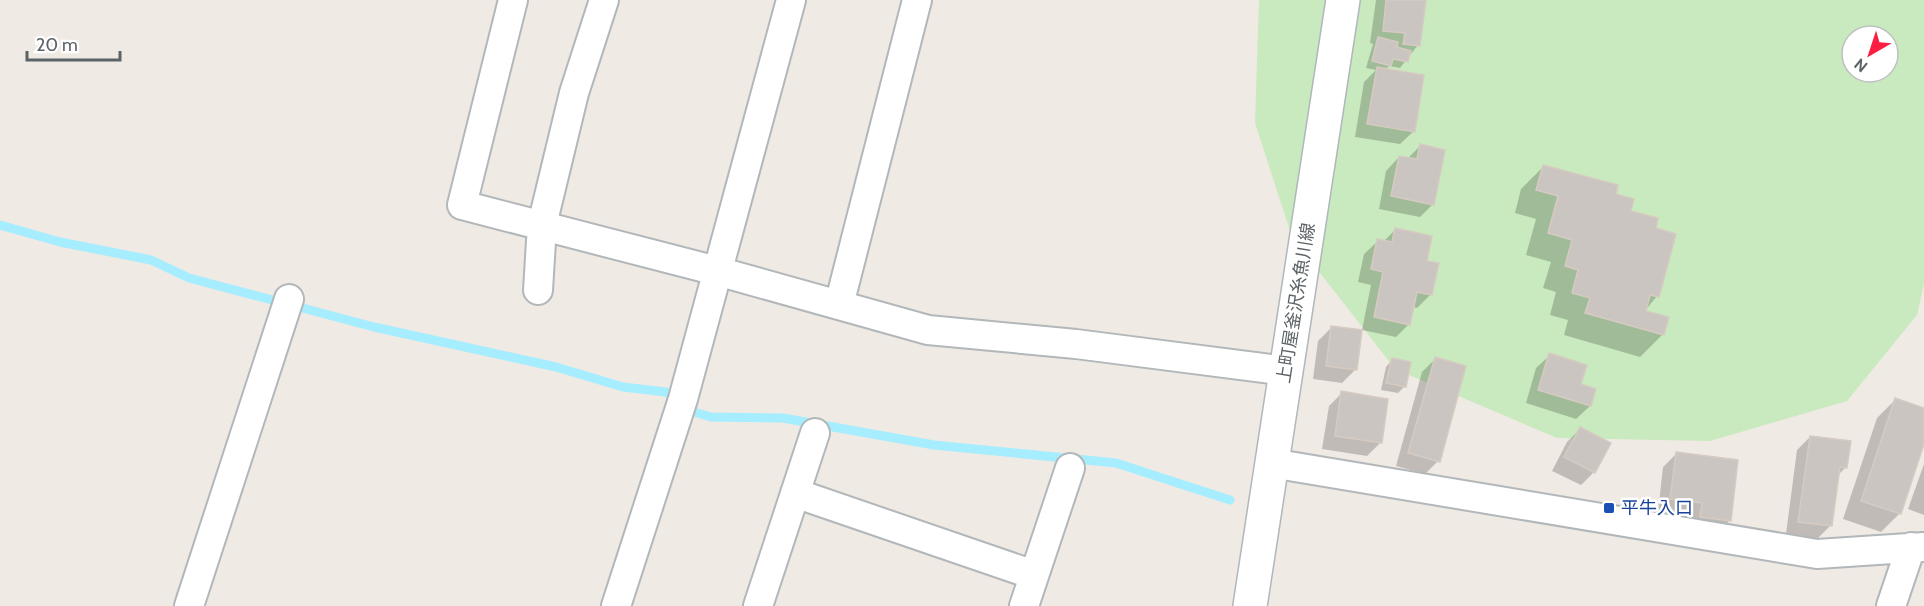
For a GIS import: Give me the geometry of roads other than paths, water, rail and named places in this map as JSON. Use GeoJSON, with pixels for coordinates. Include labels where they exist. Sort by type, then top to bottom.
{"type":"FeatureCollection","features":[{"type":"Feature","properties":{"kind":"main road","name":"上町屋釜沢糸魚川線"},"geometry":{"type":"LineString","coordinates":[[1250,606],[1342,0]]}},
{"type":"Feature","properties":{"kind":"street"},"geometry":{"type":"LineString","coordinates":[[513,0],[462,205],[717,271],[928,330],[1076,344],[1286,371]]}},
{"type":"Feature","properties":{"kind":"street"},"geometry":{"type":"LineString","coordinates":[[538,290],[542,225],[574,93],[604,0]]}},
{"type":"Feature","properties":{"kind":"street"},"geometry":{"type":"LineString","coordinates":[[616,606],[683,399],[791,0]]}},
{"type":"Feature","properties":{"kind":"street"},"geometry":{"type":"LineString","coordinates":[[839,305],[917,0]]}},
{"type":"Feature","properties":{"kind":"street"},"geometry":{"type":"LineString","coordinates":[[189,606],[289,299]]}},
{"type":"Feature","properties":{"kind":"street"},"geometry":{"type":"LineString","coordinates":[[758,606],[815,433]]}},
{"type":"Feature","properties":{"kind":"street"},"geometry":{"type":"LineString","coordinates":[[1272,463],[1817,554],[1918,547],[1891,606]]}},
{"type":"Feature","properties":{"kind":"street"},"geometry":{"type":"LineString","coordinates":[[1024,606],[1070,468]]}},
{"type":"Feature","properties":{"kind":"street"},"geometry":{"type":"LineString","coordinates":[[795,493],[1034,575]]}},
{"type":"Feature","properties":{"kind":"waterway"},"geometry":{"type":"LineString","coordinates":[[0,225],[60,242],[151,260],[189,278],[374,327],[556,367],[623,387],[666,392],[694,412],[711,417],[783,418],[934,445],[1116,463],[1230,500]]}},
{"type":"Feature","properties":{"kind":"place","name":"平牛入口"},"geometry":{"type":"Point","coordinates":[1609,508]}}]}
